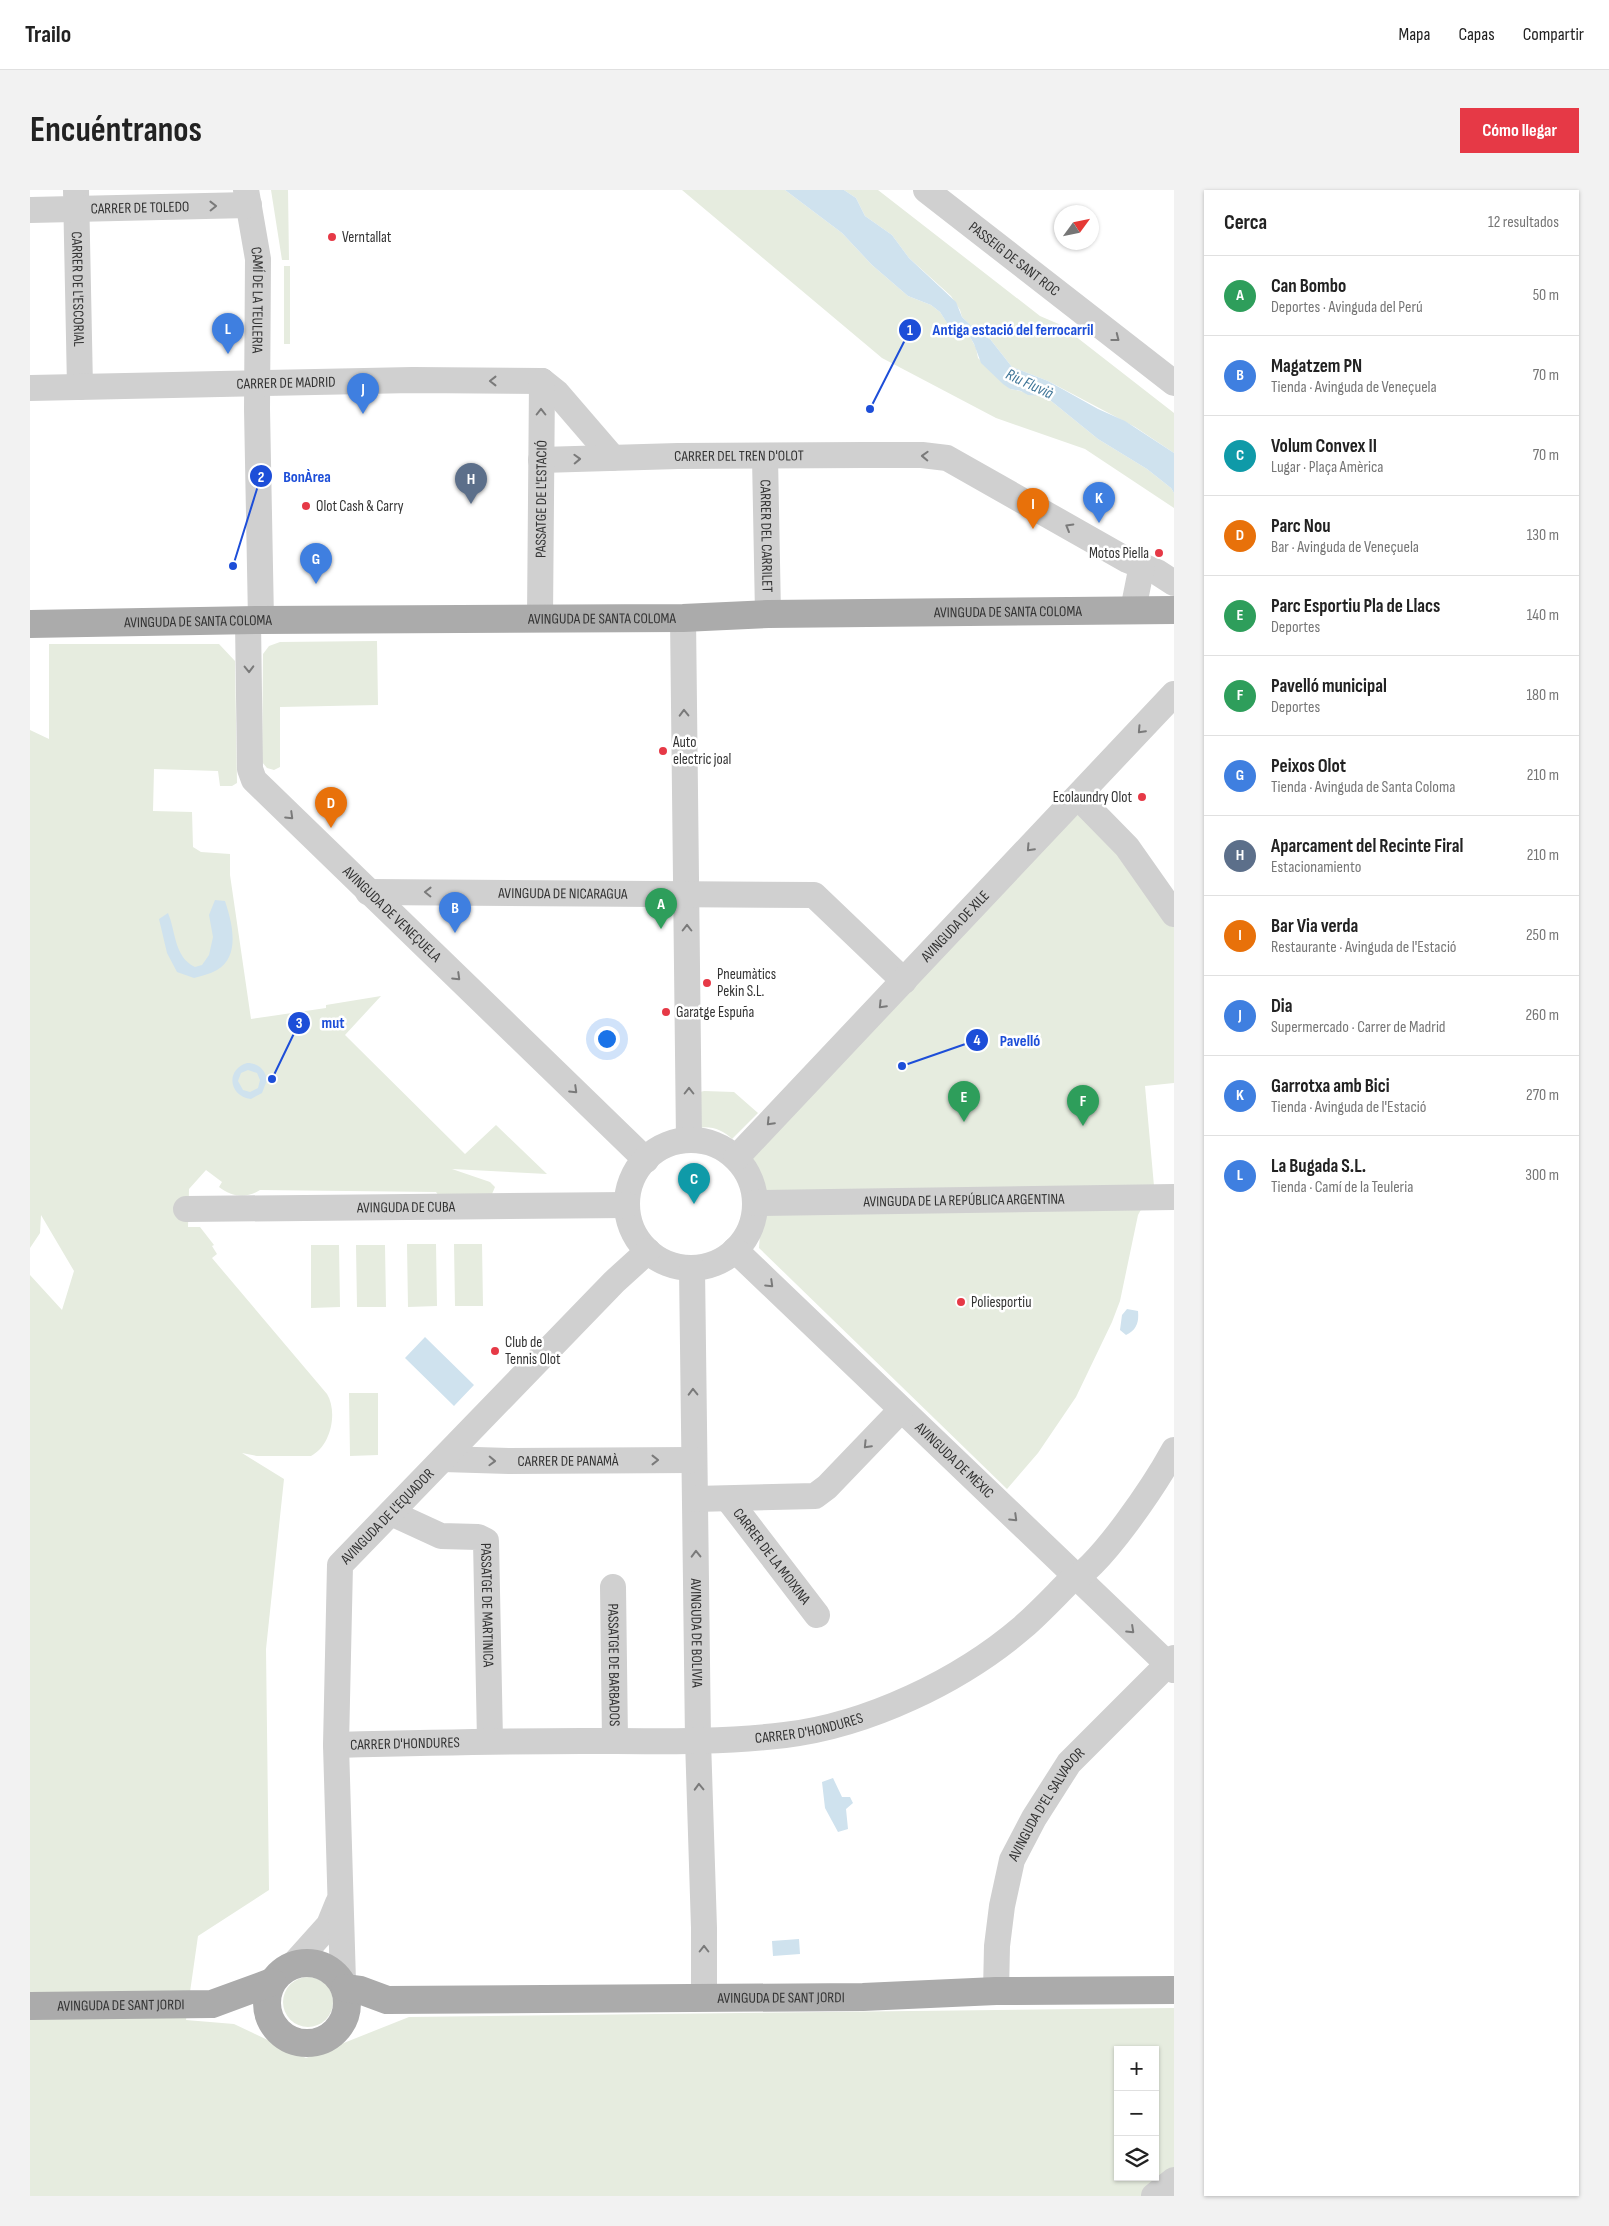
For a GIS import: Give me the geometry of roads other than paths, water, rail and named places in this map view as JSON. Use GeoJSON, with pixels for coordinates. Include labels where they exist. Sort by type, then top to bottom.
{"type":"FeatureCollection","features":[{"type":"Feature","properties":{"kind":"main road","name":"AVINGUDA DE SANTA COLOMA"},"geometry":{"type":"LineString","coordinates":[[30,624],[255,620],[683,618],[768,614],[1174,610]]}},
{"type":"Feature","properties":{"kind":"main road"},"geometry":{"type":"LineString","coordinates":[[304,1962],[321,1965],[336,1973],[344,1985],[348,2005],[344,2021],[329,2037],[319,2042],[308,2043],[287,2038],[272,2022],[267,1996],[272,1982],[281,1971],[294,1964],[304,1962]]}},
{"type":"Feature","properties":{"kind":"main road","name":"AVINGUDA DE SANT JORDI"},"geometry":{"type":"LineString","coordinates":[[212,2004],[272,1982]]}},
{"type":"Feature","properties":{"kind":"main road","name":"AVINGUDA DE SANT JORDI"},"geometry":{"type":"LineString","coordinates":[[344,1985],[387,2000],[863,1997],[996,1990],[1174,1990]]}},
{"type":"Feature","properties":{"kind":"main road","name":"AVINGUDA DE SANT JORDI"},"geometry":{"type":"LineString","coordinates":[[344,2021],[387,2000]]}},
{"type":"Feature","properties":{"kind":"main road","name":"AVINGUDA DE SANT JORDI"},"geometry":{"type":"LineString","coordinates":[[30,2006],[212,2004],[272,2022]]}},
{"type":"Feature","properties":{"kind":"street","name":"PASSEIG DE SANT ROC"},"geometry":{"type":"LineString","coordinates":[[926,190],[1174,383]]}},
{"type":"Feature","properties":{"kind":"street","name":"CARRER DE TOLEDO"},"geometry":{"type":"LineString","coordinates":[[30,210],[76,200],[248,198]]}},
{"type":"Feature","properties":{"kind":"street","name":"CAMÍ DE LA TEULERIA"},"geometry":{"type":"LineString","coordinates":[[248,198],[258,259],[255,620]]}},
{"type":"Feature","properties":{"kind":"street","name":"CARRER DE L'ESCORIAL"},"geometry":{"type":"LineString","coordinates":[[76,200],[80,387]]}},
{"type":"Feature","properties":{"kind":"street","name":"CARRER DE MADRID"},"geometry":{"type":"LineString","coordinates":[[30,388],[413,380],[542,381]]}},
{"type":"Feature","properties":{"kind":"street"},"geometry":{"type":"LineString","coordinates":[[542,381],[557,393],[613,458]]}},
{"type":"Feature","properties":{"kind":"street","name":"PASSATGE DE L'ESTACIÓ"},"geometry":{"type":"LineString","coordinates":[[540,618],[542,381]]}},
{"type":"Feature","properties":{"kind":"street","name":"CARRER DEL TREN D'OLOT"},"geometry":{"type":"LineString","coordinates":[[541,460],[865,456],[947,458],[1127,560],[1142,565],[1174,583]]}},
{"type":"Feature","properties":{"kind":"street","name":"CARRER DEL CARRILET"},"geometry":{"type":"LineString","coordinates":[[765,457],[768,614]]}},
{"type":"Feature","properties":{"kind":"street"},"geometry":{"type":"LineString","coordinates":[[1133,610],[1142,565]]}},
{"type":"Feature","properties":{"kind":"street"},"geometry":{"type":"LineString","coordinates":[[683,618],[689,1140]]}},
{"type":"Feature","properties":{"kind":"street","name":"AVINGUDA DE VENEÇUELA"},"geometry":{"type":"LineString","coordinates":[[255,620],[250,770],[254,780],[646,1160]]}},
{"type":"Feature","properties":{"kind":"street","name":"AVINGUDA DE XILE"},"geometry":{"type":"LineString","coordinates":[[736,1158],[1174,694]]}},
{"type":"Feature","properties":{"kind":"street"},"geometry":{"type":"LineString","coordinates":[[1078,797],[1127,847],[1174,914]]}},
{"type":"Feature","properties":{"kind":"street","name":"AVINGUDA DE NICARAGUA"},"geometry":{"type":"LineString","coordinates":[[368,892],[814,895],[904,981]]}},
{"type":"Feature","properties":{"kind":"street"},"geometry":{"type":"LineString","coordinates":[[689,1140],[715,1145],[736,1158],[750,1180],[755,1209],[751,1228],[742,1244],[735,1250],[710,1265],[682,1268],[664,1262],[648,1251],[633,1230],[627,1205],[631,1181],[646,1160],[668,1144],[689,1140]]}},
{"type":"Feature","properties":{"kind":"street","name":"AVINGUDA DE LA REPÚBLICA ARGENTINA"},"geometry":{"type":"LineString","coordinates":[[755,1203],[1174,1197]]}},
{"type":"Feature","properties":{"kind":"street","name":"AVINGUDA DE CUBA"},"geometry":{"type":"LineString","coordinates":[[186,1209],[627,1205]]}},
{"type":"Feature","properties":{"kind":"street","name":"AVINGUDA DE MÈXIC"},"geometry":{"type":"LineString","coordinates":[[735,1250],[1077,1579],[1172,1664]]}},
{"type":"Feature","properties":{"kind":"street","name":"AVINGUDA DE L'EQUADOR"},"geometry":{"type":"LineString","coordinates":[[344,1985],[339,1900],[336,1745],[340,1565],[614,1282],[648,1251]]}},
{"type":"Feature","properties":{"kind":"street","name":"AVINGUDA DE BOLIVIA"},"geometry":{"type":"LineString","coordinates":[[692,1268],[698,1740],[704,1928],[704,1998]]}},
{"type":"Feature","properties":{"kind":"street"},"geometry":{"type":"LineString","coordinates":[[695,1499],[815,1496],[827,1487],[901,1410]]}},
{"type":"Feature","properties":{"kind":"street","name":"CARRER D'HONDURES"},"geometry":{"type":"LineString","coordinates":[[336,1745],[698,1740],[784,1735],[832,1725],[897,1703],[952,1676],[983,1657],[1023,1628],[1068,1583],[1077,1579],[1094,1562],[1146,1497],[1174,1450]]}},
{"type":"Feature","properties":{"kind":"street","name":"CARRER DE PANAMÀ"},"geometry":{"type":"LineString","coordinates":[[443,1459],[509,1461],[694,1460]]}},
{"type":"Feature","properties":{"kind":"street","name":"CARRER DE LA MOIXINA"},"geometry":{"type":"LineString","coordinates":[[728,1499],[817,1615]]}},
{"type":"Feature","properties":{"kind":"street","name":"PASSATGE DE MARTINICA"},"geometry":{"type":"LineString","coordinates":[[391,1513],[441,1536],[478,1537],[486,1541],[490,1742]]}},
{"type":"Feature","properties":{"kind":"street","name":"PASSATGE DE BARBADOS"},"geometry":{"type":"LineString","coordinates":[[613,1587],[615,1741]]}},
{"type":"Feature","properties":{"kind":"street","name":"AVINGUDA D'EL SALVADOR"},"geometry":{"type":"LineString","coordinates":[[996,1990],[1001,1914],[1012,1860],[1034,1818],[1069,1763],[1172,1664]]}},
{"type":"Feature","properties":{"kind":"street","name":"AVINGUDA DE L'EQUADOR"},"geometry":{"type":"LineString","coordinates":[[294,1964],[329,1925],[339,1900]]}},
{"type":"Feature","properties":{"kind":"street"},"geometry":{"type":"LineString","coordinates":[[1154,2196],[1174,2180]]}},
{"type":"Feature","properties":{"kind":"water","name":"Riu Fluvià"},"geometry":{"type":"Polygon","coordinates":[[[785,190],[844,190],[856,198],[865,216],[892,235],[909,258],[956,302],[962,317],[980,334],[990,339],[1012,367],[1048,381],[1098,409],[1125,421],[1174,453],[1174,493],[1171,488],[1147,469],[1098,439],[1045,396],[1028,395],[1021,391],[1010,389],[1003,384],[981,363],[969,335],[959,327],[949,326],[940,312],[931,305],[908,296],[872,265],[842,233],[785,190]]]}},
{"type":"Feature","properties":{"kind":"water"},"geometry":{"type":"Polygon","coordinates":[[[215,900],[225,901],[232,928],[232,948],[225,964],[206,975],[194,978],[177,972],[167,953],[159,919],[168,913],[179,951],[188,963],[195,967],[202,965],[209,955],[213,937],[209,915],[215,900]]]}},
{"type":"Feature","properties":{"kind":"water"},"geometry":{"type":"Polygon","coordinates":[[[251,1063],[258,1065],[263,1070],[267,1080],[262,1093],[251,1099],[238,1093],[232,1082],[235,1071],[240,1066],[251,1063]],[[248,1070],[241,1073],[238,1081],[243,1090],[250,1092],[258,1088],[260,1080],[257,1073],[248,1070]]]}},
{"type":"Feature","properties":{"kind":"water"},"geometry":{"type":"Polygon","coordinates":[[[1127,1309],[1138,1311],[1138,1319],[1135,1328],[1126,1335],[1120,1330],[1122,1315],[1127,1309]]]}},
{"type":"Feature","properties":{"kind":"water"},"geometry":{"type":"Polygon","coordinates":[[[425,1337],[474,1385],[454,1406],[405,1358],[425,1337]]]}},
{"type":"Feature","properties":{"kind":"water"},"geometry":{"type":"Polygon","coordinates":[[[833,1778],[842,1797],[850,1797],[853,1803],[846,1809],[848,1829],[838,1832],[825,1808],[822,1782],[833,1778]]]}},
{"type":"Feature","properties":{"kind":"water"},"geometry":{"type":"Polygon","coordinates":[[[799,1939],[800,1954],[773,1956],[772,1941],[799,1939]]]}},
{"type":"Feature","properties":{"kind":"place","name":"Verntallat"},"geometry":{"type":"Point","coordinates":[332,237]}},
{"type":"Feature","properties":{"kind":"place","name":"La Bugada S.L."},"geometry":{"type":"Point","coordinates":[228,354]}},
{"type":"Feature","properties":{"kind":"place","name":"Antiga estació del ferrocarril"},"geometry":{"type":"Point","coordinates":[870,409]}},
{"type":"Feature","properties":{"kind":"place","name":"Dia"},"geometry":{"type":"Point","coordinates":[363,414]}},
{"type":"Feature","properties":{"kind":"place","name":"Aparcament del Recinte Firal"},"geometry":{"type":"Point","coordinates":[471,504]}},
{"type":"Feature","properties":{"kind":"place","name":"Olot Cash & Carry"},"geometry":{"type":"Point","coordinates":[306,506]}},
{"type":"Feature","properties":{"kind":"place","name":"Garrotxa amb Bici"},"geometry":{"type":"Point","coordinates":[1099,523]}},
{"type":"Feature","properties":{"kind":"place","name":"Bar Via verda"},"geometry":{"type":"Point","coordinates":[1033,529]}},
{"type":"Feature","properties":{"kind":"place","name":"Motos Piella"},"geometry":{"type":"Point","coordinates":[1159,553]}},
{"type":"Feature","properties":{"kind":"place","name":"BonÀrea"},"geometry":{"type":"Point","coordinates":[233,566]}},
{"type":"Feature","properties":{"kind":"place","name":"Peixos Olot"},"geometry":{"type":"Point","coordinates":[316,584]}},
{"type":"Feature","properties":{"kind":"place","name":"Auto electric joal"},"geometry":{"type":"Point","coordinates":[663,751]}},
{"type":"Feature","properties":{"kind":"place","name":"Ecolaundry Olot"},"geometry":{"type":"Point","coordinates":[1142,797]}},
{"type":"Feature","properties":{"kind":"place","name":"Parc Nou"},"geometry":{"type":"Point","coordinates":[331,828]}},
{"type":"Feature","properties":{"kind":"place","name":"Can Bombo"},"geometry":{"type":"Point","coordinates":[661,929]}},
{"type":"Feature","properties":{"kind":"place","name":"Magatzem PN"},"geometry":{"type":"Point","coordinates":[455,933]}},
{"type":"Feature","properties":{"kind":"place","name":"Pneumàtics Pekin S.L."},"geometry":{"type":"Point","coordinates":[707,983]}},
{"type":"Feature","properties":{"kind":"place","name":"Garatge Espuña"},"geometry":{"type":"Point","coordinates":[666,1012]}},
{"type":"Feature","properties":{"kind":"place","name":"Pavelló"},"geometry":{"type":"Point","coordinates":[902,1066]}},
{"type":"Feature","properties":{"kind":"place","name":"mut"},"geometry":{"type":"Point","coordinates":[272,1079]}},
{"type":"Feature","properties":{"kind":"place","name":"Parc Esportiu Pla de Llacs"},"geometry":{"type":"Point","coordinates":[964,1122]}},
{"type":"Feature","properties":{"kind":"place","name":"Pavelló municipal"},"geometry":{"type":"Point","coordinates":[1083,1126]}},
{"type":"Feature","properties":{"kind":"place","name":"Volum Convex II"},"geometry":{"type":"Point","coordinates":[694,1204]}},
{"type":"Feature","properties":{"kind":"place","name":"Poliesportiu"},"geometry":{"type":"Point","coordinates":[961,1302]}},
{"type":"Feature","properties":{"kind":"place","name":"Club de Tennis Olot"},"geometry":{"type":"Point","coordinates":[495,1351]}}]}
